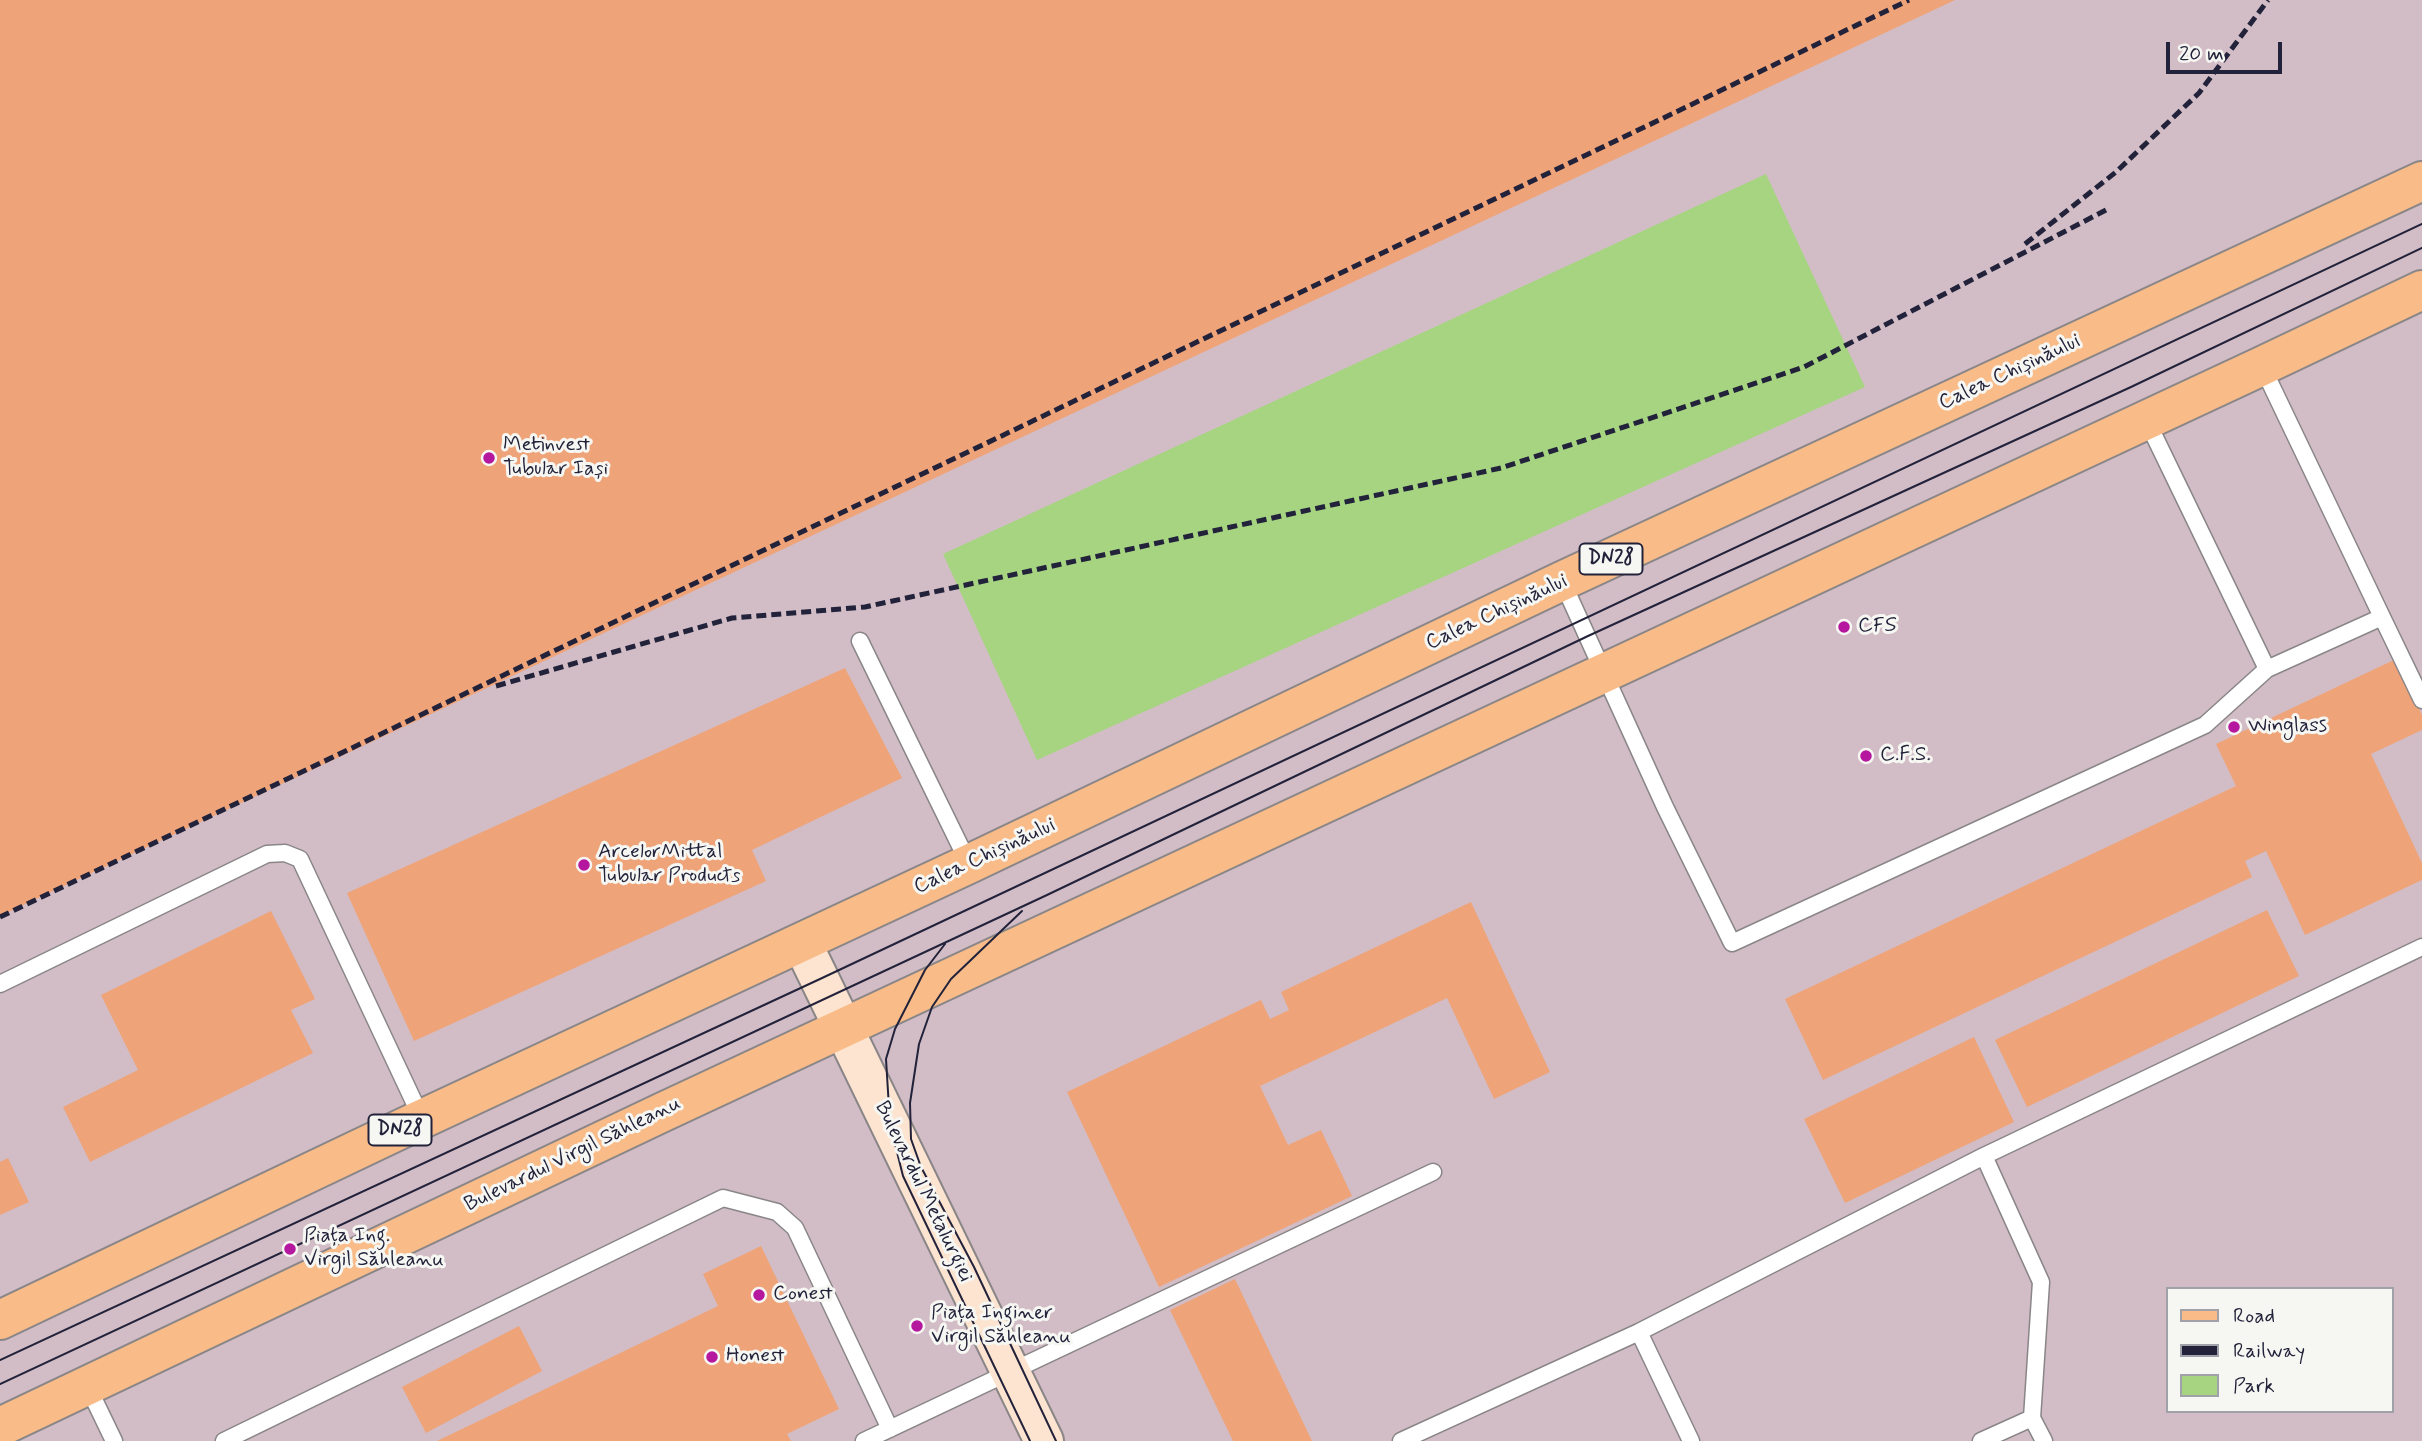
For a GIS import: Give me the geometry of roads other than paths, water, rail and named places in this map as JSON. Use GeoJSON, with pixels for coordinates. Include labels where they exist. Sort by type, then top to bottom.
{"type":"FeatureCollection","features":[{"type":"Feature","properties":{"kind":"main road","name":"Calea Chișinăului"},"geometry":{"type":"LineString","coordinates":[[802,943],[1562,581],[2422,181]]}},
{"type":"Feature","properties":{"kind":"main road"},"geometry":{"type":"LineString","coordinates":[[843,1028],[2422,289]]}},
{"type":"Feature","properties":{"kind":"main road","name":"Bulevardul Metalurgiei"},"geometry":{"type":"LineString","coordinates":[[802,943],[1044,1441]]}},
{"type":"Feature","properties":{"kind":"main road","name":"DN28"},"geometry":{"type":"LineString","coordinates":[[0,1320],[422,1119],[802,943]]}},
{"type":"Feature","properties":{"kind":"main road","name":"Bulevardul Virgil Săhleanu"},"geometry":{"type":"LineString","coordinates":[[0,1427],[843,1028]]}},
{"type":"Feature","properties":{"kind":"lane"},"geometry":{"type":"LineString","coordinates":[[2262,366],[2422,700]]}},
{"type":"Feature","properties":{"kind":"lane"},"geometry":{"type":"LineString","coordinates":[[2146,419],[2267,669]]}},
{"type":"Feature","properties":{"kind":"lane"},"geometry":{"type":"LineString","coordinates":[[1562,581],[1660,797],[1732,943],[2205,725],[2267,669],[2382,617]]}},
{"type":"Feature","properties":{"kind":"lane"},"geometry":{"type":"LineString","coordinates":[[860,641],[969,864]]}},
{"type":"Feature","properties":{"kind":"lane"},"geometry":{"type":"LineString","coordinates":[[0,984],[267,854],[285,853],[300,859],[422,1119]]}},
{"type":"Feature","properties":{"kind":"lane"},"geometry":{"type":"LineString","coordinates":[[1401,1441],[1639,1332],[1984,1156],[2422,947]]}},
{"type":"Feature","properties":{"kind":"lane"},"geometry":{"type":"LineString","coordinates":[[1984,1156],[2041,1282],[2032,1418],[2044,1441]]}},
{"type":"Feature","properties":{"kind":"lane"},"geometry":{"type":"LineString","coordinates":[[864,1441],[1433,1172]]}},
{"type":"Feature","properties":{"kind":"lane"},"geometry":{"type":"LineString","coordinates":[[224,1441],[723,1198],[777,1212],[795,1228],[890,1429]]}},
{"type":"Feature","properties":{"kind":"lane"},"geometry":{"type":"LineString","coordinates":[[1639,1332],[1691,1441]]}},
{"type":"Feature","properties":{"kind":"lane"},"geometry":{"type":"LineString","coordinates":[[87,1385],[114,1441]]}},
{"type":"Feature","properties":{"kind":"lane"},"geometry":{"type":"LineString","coordinates":[[1981,1441],[2032,1418]]}},
{"type":"Feature","properties":{"kind":"tram line"},"geometry":{"type":"LineString","coordinates":[[0,1360],[820,979],[2422,224]]}},
{"type":"Feature","properties":{"kind":"tram line"},"geometry":{"type":"LineString","coordinates":[[0,1384],[1047,895],[1588,636],[2131,387],[2422,248]]}},
{"type":"Feature","properties":{"kind":"tram line"},"geometry":{"type":"LineString","coordinates":[[1022,911],[951,979],[932,1007],[919,1044],[910,1103],[911,1139],[921,1167],[974,1267],[1056,1441]]}},
{"type":"Feature","properties":{"kind":"tram line"},"geometry":{"type":"LineString","coordinates":[[945,944],[925,970],[895,1029],[886,1059],[890,1124],[903,1176],[1030,1441]]}},
{"type":"Feature","properties":{"kind":"railway"},"geometry":{"type":"LineString","coordinates":[[0,917],[1909,0]]}},
{"type":"Feature","properties":{"kind":"railway"},"geometry":{"type":"LineString","coordinates":[[2025,244],[2116,172],[2199,93],[2268,0]]}},
{"type":"Feature","properties":{"kind":"railway"},"geometry":{"type":"LineString","coordinates":[[496,686],[732,618],[865,607],[1501,468],[1804,367],[2106,210]]}},
{"type":"Feature","properties":{"kind":"place","name":"Metinvest Tubular Iași"},"geometry":{"type":"Point","coordinates":[489,458]}},
{"type":"Feature","properties":{"kind":"place","name":"CFS"},"geometry":{"type":"Point","coordinates":[1844,627]}},
{"type":"Feature","properties":{"kind":"place","name":"Winglass"},"geometry":{"type":"Point","coordinates":[2234,727]}},
{"type":"Feature","properties":{"kind":"place","name":"C.F.S."},"geometry":{"type":"Point","coordinates":[1866,756]}},
{"type":"Feature","properties":{"kind":"place","name":"ArcelorMittal Tubular Products"},"geometry":{"type":"Point","coordinates":[584,865]}},
{"type":"Feature","properties":{"kind":"place","name":"Piața Ing. Virgil Săhleanu"},"geometry":{"type":"Point","coordinates":[290,1249]}},
{"type":"Feature","properties":{"kind":"place","name":"Conest"},"geometry":{"type":"Point","coordinates":[759,1295]}},
{"type":"Feature","properties":{"kind":"place","name":"Piața Inginer Virgil Săhleanu"},"geometry":{"type":"Point","coordinates":[917,1326]}},
{"type":"Feature","properties":{"kind":"place","name":"Honest"},"geometry":{"type":"Point","coordinates":[712,1357]}}]}
